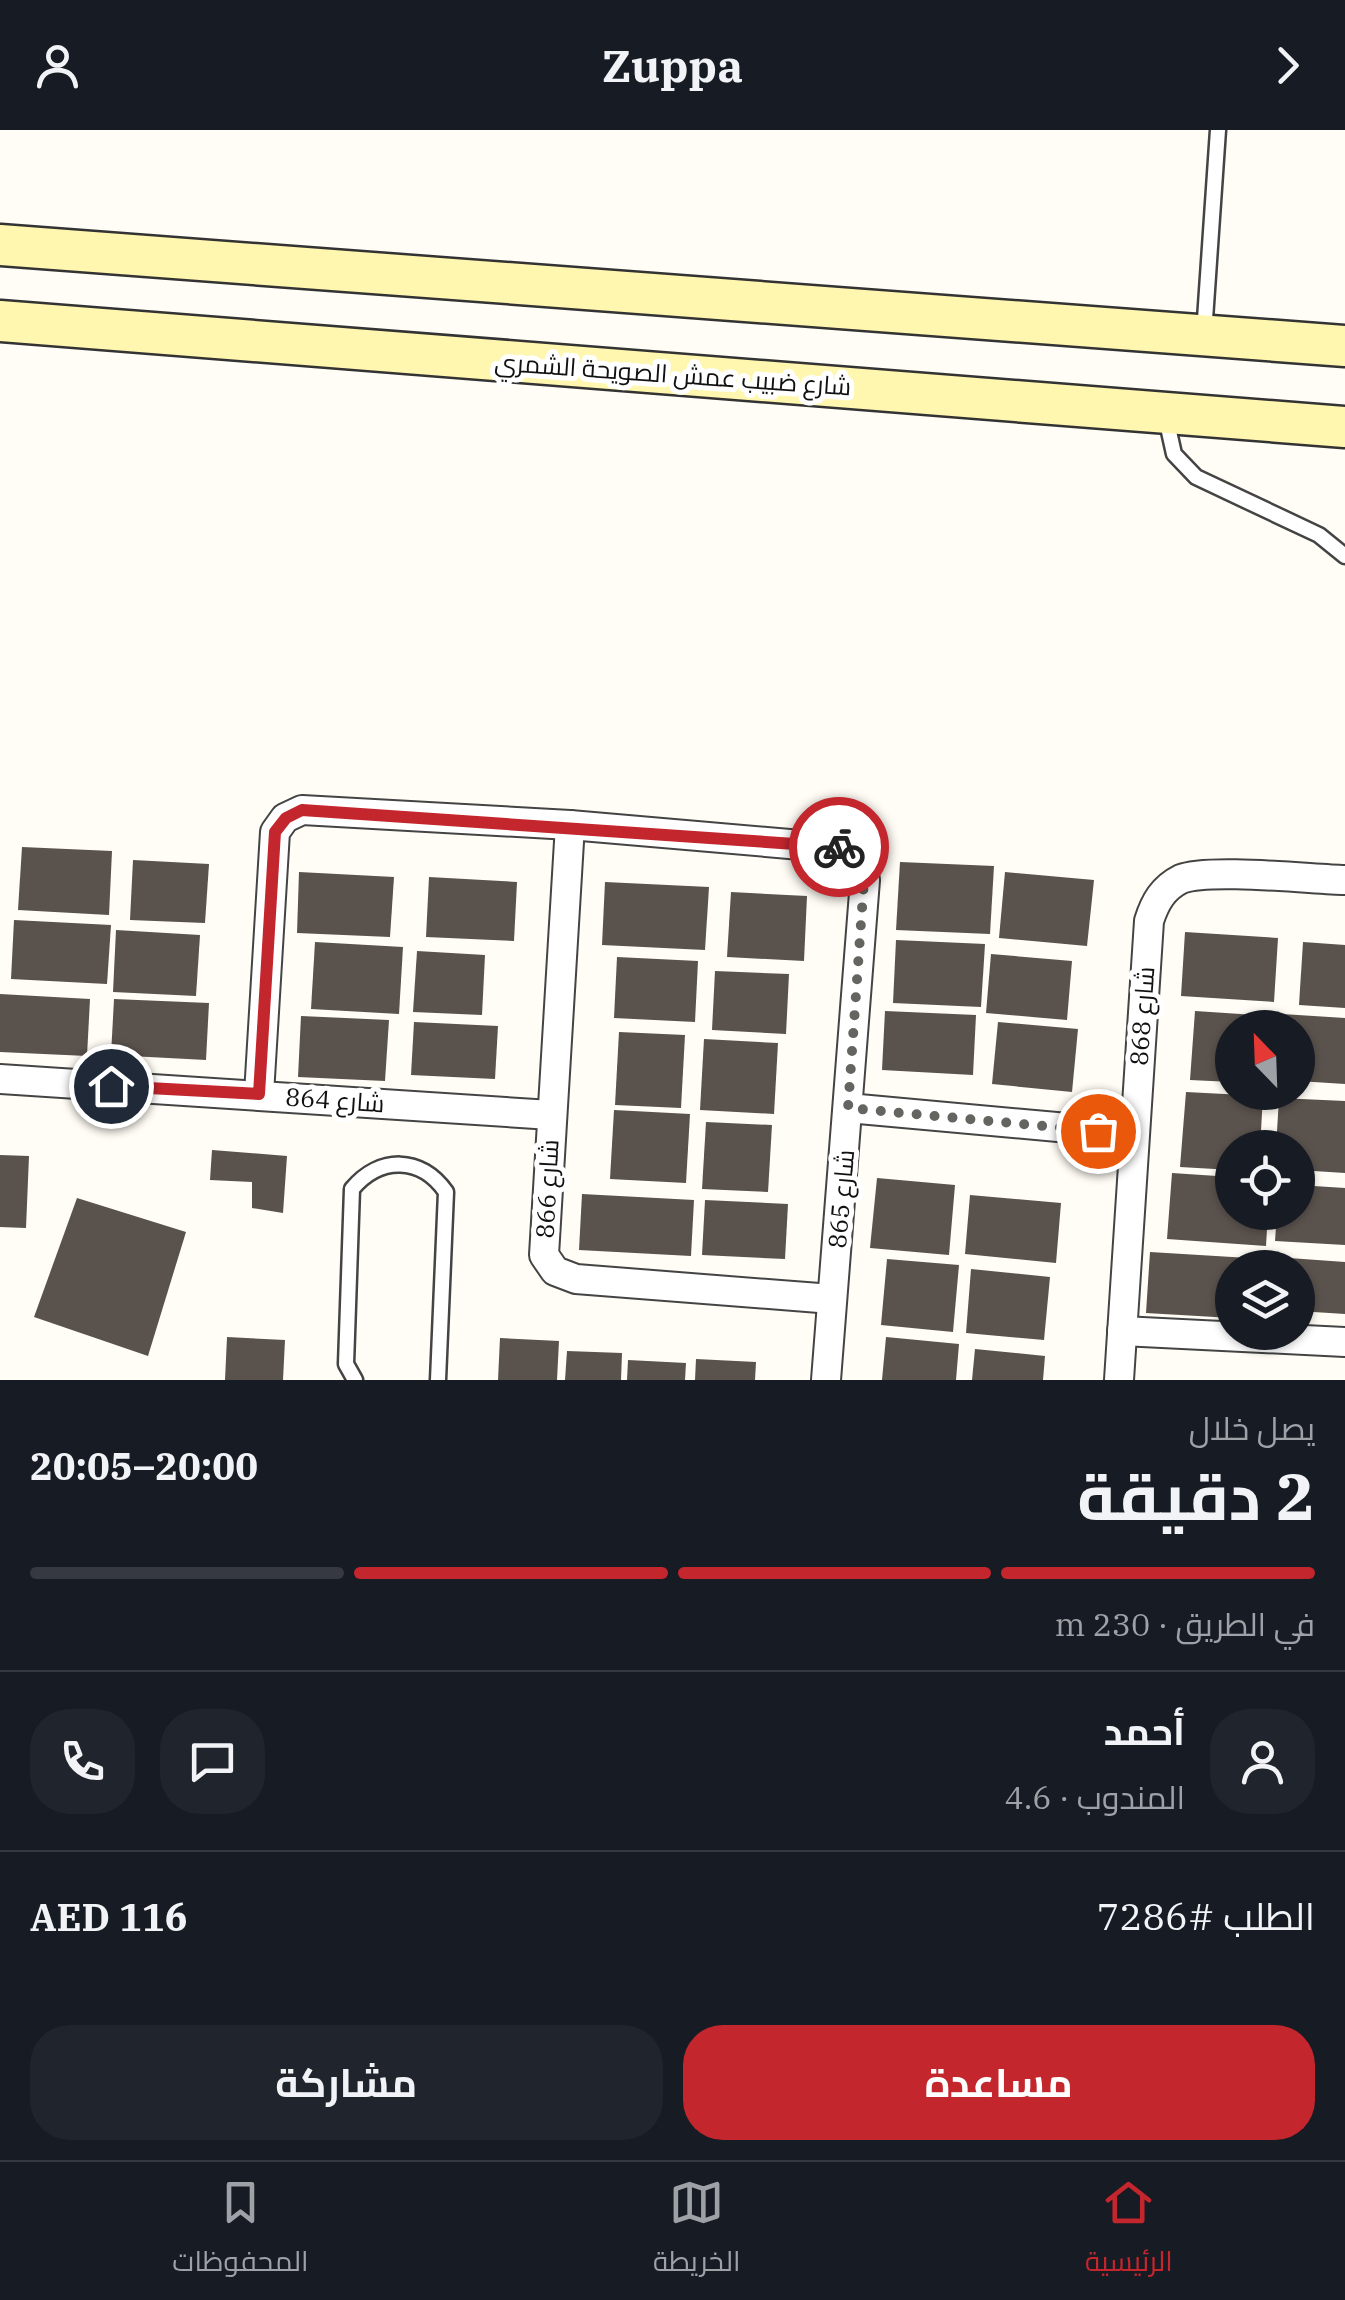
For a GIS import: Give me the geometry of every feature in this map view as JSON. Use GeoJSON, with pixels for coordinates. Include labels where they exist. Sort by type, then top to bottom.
{"type":"FeatureCollection","features":[{"type":"Feature","properties":{"kind":"street"},"geometry":{"type":"LineString","coordinates":[[0,245],[1345,346]]}},
{"type":"Feature","properties":{"kind":"street","name":"شارع ضبيب عمش الصويحة الشمري"},"geometry":{"type":"LineString","coordinates":[[0,321],[1345,426]]}},
{"type":"Feature","properties":{"kind":"street","name":"شارع 865"},"geometry":{"type":"LineString","coordinates":[[259,1094],[275,832],[286,818],[302,810],[570,825],[834,846],[856,856],[864,880],[826,1380]]}},
{"type":"Feature","properties":{"kind":"street","name":"شارع 866"},"geometry":{"type":"LineString","coordinates":[[570,825],[544,1255],[555,1270],[576,1279],[832,1299]]}},
{"type":"Feature","properties":{"kind":"street","name":"شارع 868"},"geometry":{"type":"LineString","coordinates":[[1118,1380],[1149,921],[1155,903],[1166,888],[1192,876],[1345,880]]}},
{"type":"Feature","properties":{"kind":"street","name":"شارع 864"},"geometry":{"type":"LineString","coordinates":[[0,1079],[551,1115]]}},
{"type":"Feature","properties":{"kind":"street"},"geometry":{"type":"LineString","coordinates":[[848,1108],[1134,1134]]}},
{"type":"Feature","properties":{"kind":"street"},"geometry":{"type":"LineString","coordinates":[[1122,1331],[1345,1342]]}},
{"type":"Feature","properties":{"kind":"lane"},"geometry":{"type":"LineString","coordinates":[[1204,335],[1218,130]]}},
{"type":"Feature","properties":{"kind":"lane"},"geometry":{"type":"LineString","coordinates":[[1164,412],[1174,454],[1196,477],[1319,535],[1345,556]]}},
{"type":"Feature","properties":{"kind":"lane"},"geometry":{"type":"LineString","coordinates":[[355,1380],[346,1364],[352,1189],[374,1169],[403,1164],[429,1173],[446,1192],[438,1380]]}},
{"type":"Feature","properties":{"kind":"building"},"geometry":{"type":"Polygon","coordinates":[[[22,847],[112,851],[109,915],[18,910],[22,847]]]}},
{"type":"Feature","properties":{"kind":"building"},"geometry":{"type":"Polygon","coordinates":[[[133,860],[209,864],[205,923],[130,920],[133,860]]]}},
{"type":"Feature","properties":{"kind":"building"},"geometry":{"type":"Polygon","coordinates":[[[900,862],[994,866],[990,934],[896,930],[900,862]]]}},
{"type":"Feature","properties":{"kind":"building"},"geometry":{"type":"Polygon","coordinates":[[[299,872],[394,877],[390,937],[297,933],[299,872]]]}},
{"type":"Feature","properties":{"kind":"building"},"geometry":{"type":"Polygon","coordinates":[[[1005,872],[1094,880],[1087,946],[999,938],[1005,872]]]}},
{"type":"Feature","properties":{"kind":"building"},"geometry":{"type":"Polygon","coordinates":[[[429,877],[517,882],[514,941],[426,937],[429,877]]]}},
{"type":"Feature","properties":{"kind":"building"},"geometry":{"type":"Polygon","coordinates":[[[605,882],[709,887],[705,950],[602,945],[605,882]]]}},
{"type":"Feature","properties":{"kind":"building"},"geometry":{"type":"Polygon","coordinates":[[[731,892],[807,896],[804,961],[727,957],[731,892]]]}},
{"type":"Feature","properties":{"kind":"building"},"geometry":{"type":"Polygon","coordinates":[[[14,920],[111,925],[107,984],[11,979],[14,920]]]}},
{"type":"Feature","properties":{"kind":"building"},"geometry":{"type":"Polygon","coordinates":[[[116,930],[200,935],[196,996],[113,992],[116,930]]]}},
{"type":"Feature","properties":{"kind":"building"},"geometry":{"type":"Polygon","coordinates":[[[1185,932],[1278,938],[1274,1002],[1181,996],[1185,932]]]}},
{"type":"Feature","properties":{"kind":"building"},"geometry":{"type":"Polygon","coordinates":[[[896,940],[985,944],[981,1007],[893,1003],[896,940]]]}},
{"type":"Feature","properties":{"kind":"building"},"geometry":{"type":"Polygon","coordinates":[[[315,942],[403,947],[399,1014],[311,1009],[315,942]]]}},
{"type":"Feature","properties":{"kind":"building"},"geometry":{"type":"Polygon","coordinates":[[[1303,942],[1345,945],[1345,1008],[1299,1005],[1303,942]]]}},
{"type":"Feature","properties":{"kind":"building"},"geometry":{"type":"Polygon","coordinates":[[[417,951],[485,955],[482,1015],[413,1012],[417,951]]]}},
{"type":"Feature","properties":{"kind":"building"},"geometry":{"type":"Polygon","coordinates":[[[991,954],[1072,961],[1067,1020],[986,1013],[991,954]]]}},
{"type":"Feature","properties":{"kind":"building"},"geometry":{"type":"Polygon","coordinates":[[[617,957],[698,961],[695,1022],[614,1018],[617,957]]]}},
{"type":"Feature","properties":{"kind":"building"},"geometry":{"type":"Polygon","coordinates":[[[715,971],[789,974],[786,1034],[712,1030],[715,971]]]}},
{"type":"Feature","properties":{"kind":"building"},"geometry":{"type":"Polygon","coordinates":[[[0,994],[90,999],[87,1056],[0,1052],[0,994]]]}},
{"type":"Feature","properties":{"kind":"building"},"geometry":{"type":"Polygon","coordinates":[[[114,999],[209,1003],[206,1060],[111,1055],[114,999]]]}},
{"type":"Feature","properties":{"kind":"building"},"geometry":{"type":"Polygon","coordinates":[[[885,1011],[976,1015],[973,1075],[882,1070],[885,1011]]]}},
{"type":"Feature","properties":{"kind":"building"},"geometry":{"type":"Polygon","coordinates":[[[1195,1011],[1215,1012],[1215,1081],[1190,1080],[1195,1011]]]}},
{"type":"Feature","properties":{"kind":"building"},"geometry":{"type":"Polygon","coordinates":[[[301,1016],[389,1020],[385,1081],[298,1077],[301,1016]]]}},
{"type":"Feature","properties":{"kind":"building"},"geometry":{"type":"Polygon","coordinates":[[[1315,1016],[1345,1018],[1345,1084],[1315,1082],[1315,1016]]]}},
{"type":"Feature","properties":{"kind":"building"},"geometry":{"type":"Polygon","coordinates":[[[414,1022],[498,1026],[495,1079],[411,1075],[414,1022]]]}},
{"type":"Feature","properties":{"kind":"building"},"geometry":{"type":"Polygon","coordinates":[[[998,1022],[1078,1029],[1072,1092],[992,1084],[998,1022]]]}},
{"type":"Feature","properties":{"kind":"building"},"geometry":{"type":"Polygon","coordinates":[[[619,1032],[685,1035],[681,1108],[615,1105],[619,1032]]]}},
{"type":"Feature","properties":{"kind":"building"},"geometry":{"type":"Polygon","coordinates":[[[704,1039],[778,1043],[774,1114],[700,1110],[704,1039]]]}},
{"type":"Feature","properties":{"kind":"building"},"geometry":{"type":"Polygon","coordinates":[[[1186,1092],[1215,1094],[1215,1110],[1262,1110],[1261,1130],[1215,1130],[1215,1169],[1180,1167],[1186,1092]]]}},
{"type":"Feature","properties":{"kind":"building"},"geometry":{"type":"Polygon","coordinates":[[[1315,1100],[1345,1101],[1345,1173],[1315,1171],[1315,1130],[1277,1130],[1278,1110],[1315,1110],[1315,1100]]]}},
{"type":"Feature","properties":{"kind":"building"},"geometry":{"type":"Polygon","coordinates":[[[614,1110],[690,1114],[686,1183],[610,1179],[614,1110]]]}},
{"type":"Feature","properties":{"kind":"building"},"geometry":{"type":"Polygon","coordinates":[[[706,1122],[772,1125],[768,1192],[702,1189],[706,1122]]]}},
{"type":"Feature","properties":{"kind":"building"},"geometry":{"type":"Polygon","coordinates":[[[212,1150],[287,1156],[283,1213],[252,1208],[252,1182],[210,1180],[212,1150]]]}},
{"type":"Feature","properties":{"kind":"building"},"geometry":{"type":"Polygon","coordinates":[[[0,1155],[29,1156],[26,1228],[0,1227],[0,1155]]]}},
{"type":"Feature","properties":{"kind":"building"},"geometry":{"type":"Polygon","coordinates":[[[1172,1173],[1215,1176],[1215,1230],[1267,1230],[1266,1246],[1167,1239],[1172,1173]]]}},
{"type":"Feature","properties":{"kind":"building"},"geometry":{"type":"Polygon","coordinates":[[[877,1178],[955,1185],[949,1255],[870,1248],[877,1178]]]}},
{"type":"Feature","properties":{"kind":"building"},"geometry":{"type":"Polygon","coordinates":[[[1315,1186],[1345,1188],[1345,1245],[1275,1241],[1276,1230],[1315,1230],[1315,1186]]]}},
{"type":"Feature","properties":{"kind":"building"},"geometry":{"type":"Polygon","coordinates":[[[582,1194],[694,1200],[691,1256],[579,1250],[582,1194]]]}},
{"type":"Feature","properties":{"kind":"building"},"geometry":{"type":"Polygon","coordinates":[[[970,1195],[1061,1203],[1056,1263],[965,1254],[970,1195]]]}},
{"type":"Feature","properties":{"kind":"building"},"geometry":{"type":"Polygon","coordinates":[[[77,1198],[186,1232],[148,1356],[34,1317],[77,1198]]]}},
{"type":"Feature","properties":{"kind":"building"},"geometry":{"type":"Polygon","coordinates":[[[705,1200],[788,1204],[785,1259],[702,1255],[705,1200]]]}},
{"type":"Feature","properties":{"kind":"building"},"geometry":{"type":"Polygon","coordinates":[[[1150,1252],[1215,1256],[1215,1317],[1146,1313],[1150,1252]]]}},
{"type":"Feature","properties":{"kind":"building"},"geometry":{"type":"Polygon","coordinates":[[[887,1259],[959,1265],[953,1332],[881,1325],[887,1259]]]}},
{"type":"Feature","properties":{"kind":"building"},"geometry":{"type":"Polygon","coordinates":[[[1315,1260],[1345,1262],[1345,1314],[1315,1312],[1315,1260]]]}},
{"type":"Feature","properties":{"kind":"building"},"geometry":{"type":"Polygon","coordinates":[[[971,1269],[1050,1277],[1044,1340],[966,1333],[971,1269]]]}},
{"type":"Feature","properties":{"kind":"building"},"geometry":{"type":"Polygon","coordinates":[[[227,1337],[285,1340],[283,1380],[225,1380],[227,1337]]]}},
{"type":"Feature","properties":{"kind":"building"},"geometry":{"type":"Polygon","coordinates":[[[886,1337],[959,1344],[956,1380],[882,1380],[886,1337]]]}},
{"type":"Feature","properties":{"kind":"building"},"geometry":{"type":"Polygon","coordinates":[[[500,1338],[559,1341],[557,1380],[498,1380],[500,1338]]]}},
{"type":"Feature","properties":{"kind":"building"},"geometry":{"type":"Polygon","coordinates":[[[975,1349],[1045,1356],[1043,1380],[972,1380],[975,1349]]]}},
{"type":"Feature","properties":{"kind":"building"},"geometry":{"type":"Polygon","coordinates":[[[567,1351],[622,1353],[621,1380],[565,1380],[567,1351]]]}},
{"type":"Feature","properties":{"kind":"building"},"geometry":{"type":"Polygon","coordinates":[[[696,1359],[756,1362],[755,1380],[695,1380],[696,1359]]]}},
{"type":"Feature","properties":{"kind":"building"},"geometry":{"type":"Polygon","coordinates":[[[628,1360],[686,1363],[685,1380],[627,1380],[628,1360]]]}},
{"type":"Feature","properties":{"kind":"way so far"},"geometry":{"type":"LineString","coordinates":[[839,847],[856,856],[864,880],[848,1108],[1098,1131]]}},
{"type":"Feature","properties":{"kind":"route"},"geometry":{"type":"LineString","coordinates":[[111,1086],[259,1094],[275,832],[286,818],[302,810],[570,825],[839,847]]}}]}
